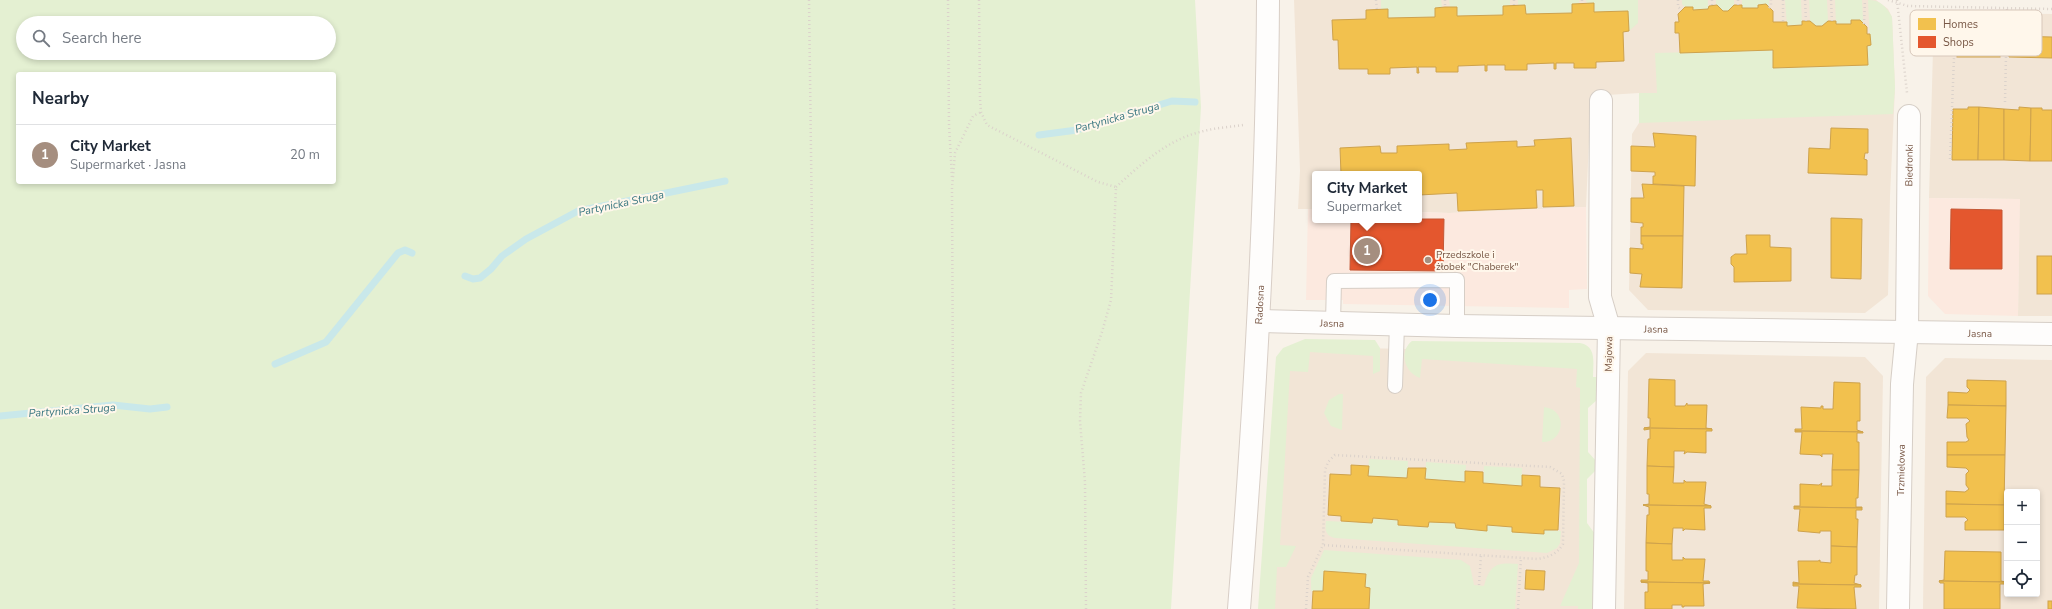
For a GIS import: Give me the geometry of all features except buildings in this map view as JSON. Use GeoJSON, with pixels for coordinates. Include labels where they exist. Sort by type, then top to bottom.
{"type":"FeatureCollection","features":[{"type":"Feature","properties":{"kind":"street","name":"Radosna"},"geometry":{"type":"LineString","coordinates":[[1239,609],[1259,321],[1267,113],[1268,0]]}},
{"type":"Feature","properties":{"kind":"street","name":"Majowa"},"geometry":{"type":"LineString","coordinates":[[1601,101],[1600,297],[1609,328],[1604,609]]}},
{"type":"Feature","properties":{"kind":"street","name":"Biedronki"},"geometry":{"type":"LineString","coordinates":[[1907,331],[1909,116]]}},
{"type":"Feature","properties":{"kind":"street","name":"Jasna"},"geometry":{"type":"LineString","coordinates":[[1259,321],[1457,326],[2052,334]]}},
{"type":"Feature","properties":{"kind":"street","name":"Trzmielowa"},"geometry":{"type":"LineString","coordinates":[[1898,609],[1902,384],[1907,331]]}},
{"type":"Feature","properties":{"kind":"lane"},"geometry":{"type":"LineString","coordinates":[[1333,323],[1334,281],[1457,280],[1457,326]]}},
{"type":"Feature","properties":{"kind":"lane"},"geometry":{"type":"LineString","coordinates":[[1395,386],[1397,324]]}},
{"type":"Feature","properties":{"kind":"path"},"geometry":{"type":"LineString","coordinates":[[809,0],[817,609]]}},
{"type":"Feature","properties":{"kind":"path"},"geometry":{"type":"LineString","coordinates":[[948,0],[949,125],[952,188],[954,609]]}},
{"type":"Feature","properties":{"kind":"path"},"geometry":{"type":"LineString","coordinates":[[979,0],[981,112],[987,125],[994,130],[1098,182],[1116,187]]}},
{"type":"Feature","properties":{"kind":"path"},"geometry":{"type":"LineString","coordinates":[[1376,0],[1377,10]]}},
{"type":"Feature","properties":{"kind":"path"},"geometry":{"type":"LineString","coordinates":[[1445,0],[1445,7]]}},
{"type":"Feature","properties":{"kind":"path"},"geometry":{"type":"LineString","coordinates":[[1514,0],[1514,6]]}},
{"type":"Feature","properties":{"kind":"path"},"geometry":{"type":"LineString","coordinates":[[1678,0],[1678,7],[1682,10]]}},
{"type":"Feature","properties":{"kind":"path"},"geometry":{"type":"LineString","coordinates":[[1712,0],[1712,6]]}},
{"type":"Feature","properties":{"kind":"path"},"geometry":{"type":"LineString","coordinates":[[1738,0],[1738,5]]}},
{"type":"Feature","properties":{"kind":"path"},"geometry":{"type":"LineString","coordinates":[[1769,8],[1771,5],[1771,0]]}},
{"type":"Feature","properties":{"kind":"path"},"geometry":{"type":"LineString","coordinates":[[1783,0],[1783,22]]}},
{"type":"Feature","properties":{"kind":"path"},"geometry":{"type":"LineString","coordinates":[[1805,0],[1806,21]]}},
{"type":"Feature","properties":{"kind":"path"},"geometry":{"type":"LineString","coordinates":[[1832,0],[1832,21]]}},
{"type":"Feature","properties":{"kind":"path"},"geometry":{"type":"LineString","coordinates":[[1864,24],[1865,0]]}},
{"type":"Feature","properties":{"kind":"path"},"geometry":{"type":"LineString","coordinates":[[1888,0],[1908,6],[2052,9]]}},
{"type":"Feature","properties":{"kind":"path"},"geometry":{"type":"LineString","coordinates":[[1897,0],[1909,116]]}},
{"type":"Feature","properties":{"kind":"path"},"geometry":{"type":"LineString","coordinates":[[1950,159],[1954,56]]}},
{"type":"Feature","properties":{"kind":"path"},"geometry":{"type":"LineString","coordinates":[[2005,56],[2005,102]]}},
{"type":"Feature","properties":{"kind":"path"},"geometry":{"type":"LineString","coordinates":[[952,188],[955,153],[972,116],[981,112]]}},
{"type":"Feature","properties":{"kind":"path"},"geometry":{"type":"LineString","coordinates":[[1086,609],[1085,482],[1080,421],[1080,393],[1102,332],[1111,300],[1116,187],[1150,158],[1183,138],[1200,132],[1244,124]]}},
{"type":"Feature","properties":{"kind":"path"},"geometry":{"type":"LineString","coordinates":[[1306,609],[1308,577],[1323,545],[1325,470],[1328,462],[1335,455],[1553,468],[1562,474],[1564,481],[1562,544],[1559,550],[1548,557],[1538,559],[1323,545]]}},
{"type":"Feature","properties":{"kind":"path"},"geometry":{"type":"LineString","coordinates":[[1479,585],[1481,555]]}},
{"type":"Feature","properties":{"kind":"path"},"geometry":{"type":"LineString","coordinates":[[1518,609],[1521,558]]}},
{"type":"Feature","properties":{"kind":"shaded area"},"geometry":{"type":"Polygon","coordinates":[[[1294,0],[1876,0],[1888,9],[1892,17],[1895,88],[1890,196],[1888,295],[1865,313],[1648,310],[1629,290],[1632,134],[1639,123],[1639,93],[1591,96],[1586,207],[1449,213],[1422,212],[1422,171],[1312,171],[1312,209],[1298,209],[1300,171],[1294,0]]]}},
{"type":"Feature","properties":{"kind":"shaded area"},"geometry":{"type":"Polygon","coordinates":[[[2042,14],[2052,14],[2052,316],[2018,316],[2019,199],[1929,198],[1933,56],[2042,56],[2042,14]]]}},
{"type":"Feature","properties":{"kind":"shaded area"},"geometry":{"type":"Polygon","coordinates":[[[1929,198],[2020,199],[2018,316],[1945,314],[1928,296],[1929,198]]]}},
{"type":"Feature","properties":{"kind":"shaded area"},"geometry":{"type":"Polygon","coordinates":[[[1586,207],[1587,289],[1569,290],[1569,308],[1343,304],[1343,300],[1306,300],[1308,209],[1312,209],[1312,223],[1422,223],[1422,212],[1449,213],[1586,207]]]}},
{"type":"Feature","properties":{"kind":"shaded area"},"geometry":{"type":"Polygon","coordinates":[[[1306,347],[1568,352],[1585,370],[1582,609],[1273,609],[1288,364],[1306,347]]]}},
{"type":"Feature","properties":{"kind":"shaded area"},"geometry":{"type":"Polygon","coordinates":[[[1646,353],[1865,357],[1883,376],[1879,609],[1624,609],[1628,371],[1646,353]]]}},
{"type":"Feature","properties":{"kind":"shaded area"},"geometry":{"type":"Polygon","coordinates":[[[1945,358],[2052,360],[2052,609],[1923,609],[1926,377],[1945,358]]]}},
{"type":"Feature","properties":{"kind":"green space"},"geometry":{"type":"Polygon","coordinates":[[[0,0],[1195,0],[1201,107],[1171,609],[0,609],[0,0]]]}},
{"type":"Feature","properties":{"kind":"green space"},"geometry":{"type":"Polygon","coordinates":[[[1381,0],[1441,0],[1442,7],[1435,8],[1435,17],[1388,18],[1388,9],[1381,9],[1381,0]]]}},
{"type":"Feature","properties":{"kind":"green space"},"geometry":{"type":"Polygon","coordinates":[[[1449,0],[1510,0],[1510,6],[1503,6],[1503,15],[1457,16],[1457,7],[1450,7],[1449,0]]]}},
{"type":"Feature","properties":{"kind":"green space"},"geometry":{"type":"Polygon","coordinates":[[[1518,0],[1579,0],[1579,3],[1572,4],[1572,13],[1526,14],[1518,5],[1518,0]]]}},
{"type":"Feature","properties":{"kind":"green space"},"geometry":{"type":"Polygon","coordinates":[[[1586,0],[1638,0],[1638,23],[1629,31],[1594,12],[1594,3],[1587,3],[1586,0]]]}},
{"type":"Feature","properties":{"kind":"green space"},"geometry":{"type":"Polygon","coordinates":[[[1682,0],[1708,0],[1708,9],[1693,10],[1693,7],[1685,7],[1682,4],[1682,0]]]}},
{"type":"Feature","properties":{"kind":"green space"},"geometry":{"type":"Polygon","coordinates":[[[1716,0],[1734,0],[1734,5],[1728,11],[1723,11],[1716,6],[1716,0]]]}},
{"type":"Feature","properties":{"kind":"green space"},"geometry":{"type":"Polygon","coordinates":[[[1742,0],[1769,0],[1769,4],[1767,6],[1758,5],[1758,8],[1742,8],[1742,0]]]}},
{"type":"Feature","properties":{"kind":"green space"},"geometry":{"type":"Polygon","coordinates":[[[1785,0],[1801,0],[1802,25],[1787,26],[1785,0]]]}},
{"type":"Feature","properties":{"kind":"green space"},"geometry":{"type":"Polygon","coordinates":[[[1809,0],[1827,0],[1828,21],[1822,26],[1816,26],[1810,21],[1809,0]]]}},
{"type":"Feature","properties":{"kind":"green space"},"geometry":{"type":"Polygon","coordinates":[[[1835,0],[1862,0],[1863,21],[1852,20],[1851,24],[1836,24],[1835,0]]]}},
{"type":"Feature","properties":{"kind":"green space"},"geometry":{"type":"Polygon","coordinates":[[[1868,0],[1876,1],[1882,4],[1892,17],[1895,88],[1893,114],[1639,123],[1639,93],[1657,93],[1655,53],[1773,50],[1774,68],[1867,65],[1867,46],[1870,45],[1868,0]]]}},
{"type":"Feature","properties":{"kind":"green space"},"geometry":{"type":"Polygon","coordinates":[[[1305,339],[1375,340],[1380,348],[1380,371],[1373,374],[1373,356],[1310,352],[1308,372],[1290,371],[1280,545],[1296,546],[1286,567],[1277,567],[1275,609],[1258,609],[1276,357],[1283,348],[1305,339]]]}},
{"type":"Feature","properties":{"kind":"green space"},"geometry":{"type":"Polygon","coordinates":[[[1412,341],[1580,343],[1592,351],[1593,377],[1599,377],[1597,400],[1588,408],[1588,452],[1597,462],[1596,470],[1587,479],[1587,523],[1595,534],[1595,609],[1578,609],[1578,606],[1560,606],[1579,563],[1580,388],[1576,387],[1577,369],[1422,359],[1420,378],[1410,372],[1405,362],[1405,351],[1412,341]]]}},
{"type":"Feature","properties":{"kind":"green space"},"geometry":{"type":"Polygon","coordinates":[[[1339,394],[1343,394],[1342,430],[1331,426],[1324,413],[1329,400],[1339,394]]]}},
{"type":"Feature","properties":{"kind":"green space"},"geometry":{"type":"Polygon","coordinates":[[[1544,407],[1552,409],[1557,414],[1561,426],[1555,437],[1549,441],[1542,442],[1544,407]]]}},
{"type":"Feature","properties":{"kind":"green space"},"geometry":{"type":"Polygon","coordinates":[[[1369,459],[1408,461],[1407,478],[1368,476],[1369,459]]]}},
{"type":"Feature","properties":{"kind":"green space"},"geometry":{"type":"Polygon","coordinates":[[[1426,462],[1466,465],[1465,482],[1425,479],[1426,462]]]}},
{"type":"Feature","properties":{"kind":"green space"},"geometry":{"type":"Polygon","coordinates":[[[1484,466],[1522,468],[1522,486],[1483,483],[1484,466]]]}},
{"type":"Feature","properties":{"kind":"green space"},"geometry":{"type":"Polygon","coordinates":[[[1373,518],[1398,520],[1398,525],[1428,527],[1429,522],[1455,523],[1456,528],[1487,531],[1487,525],[1512,527],[1512,532],[1543,534],[1544,530],[1561,531],[1560,543],[1557,548],[1547,553],[1335,538],[1329,536],[1326,532],[1326,521],[1372,523],[1373,518]]]}},
{"type":"Feature","properties":{"kind":"green space"},"geometry":{"type":"Polygon","coordinates":[[[1324,550],[1461,560],[1470,566],[1474,585],[1484,586],[1489,573],[1495,566],[1500,564],[1518,564],[1515,609],[1369,609],[1370,588],[1365,587],[1366,574],[1324,571],[1323,591],[1311,591],[1311,578],[1324,550]]]}},
{"type":"Feature","properties":{"kind":"waterway","name":"Partynicka Struga"},"geometry":{"type":"LineString","coordinates":[[1039,135],[1077,130],[1172,101],[1195,102]]}},
{"type":"Feature","properties":{"kind":"waterway","name":"Partynicka Struga"},"geometry":{"type":"LineString","coordinates":[[465,276],[473,279],[480,278],[491,269],[502,256],[526,239],[578,211],[725,181]]}},
{"type":"Feature","properties":{"kind":"waterway","name":"Partynicka Struga"},"geometry":{"type":"LineString","coordinates":[[275,364],[326,342],[398,253],[405,250],[412,253]]}},
{"type":"Feature","properties":{"kind":"waterway","name":"Partynicka Struga"},"geometry":{"type":"LineString","coordinates":[[0,416],[113,405],[150,409],[167,407]]}},
{"type":"Feature","properties":{"kind":"place","name":"City Market"},"geometry":{"type":"Point","coordinates":[1367,251]}},
{"type":"Feature","properties":{"kind":"place","name":"Przedszkole i żłobek \"Chaberek\""},"geometry":{"type":"Point","coordinates":[1428,260]}}]}
